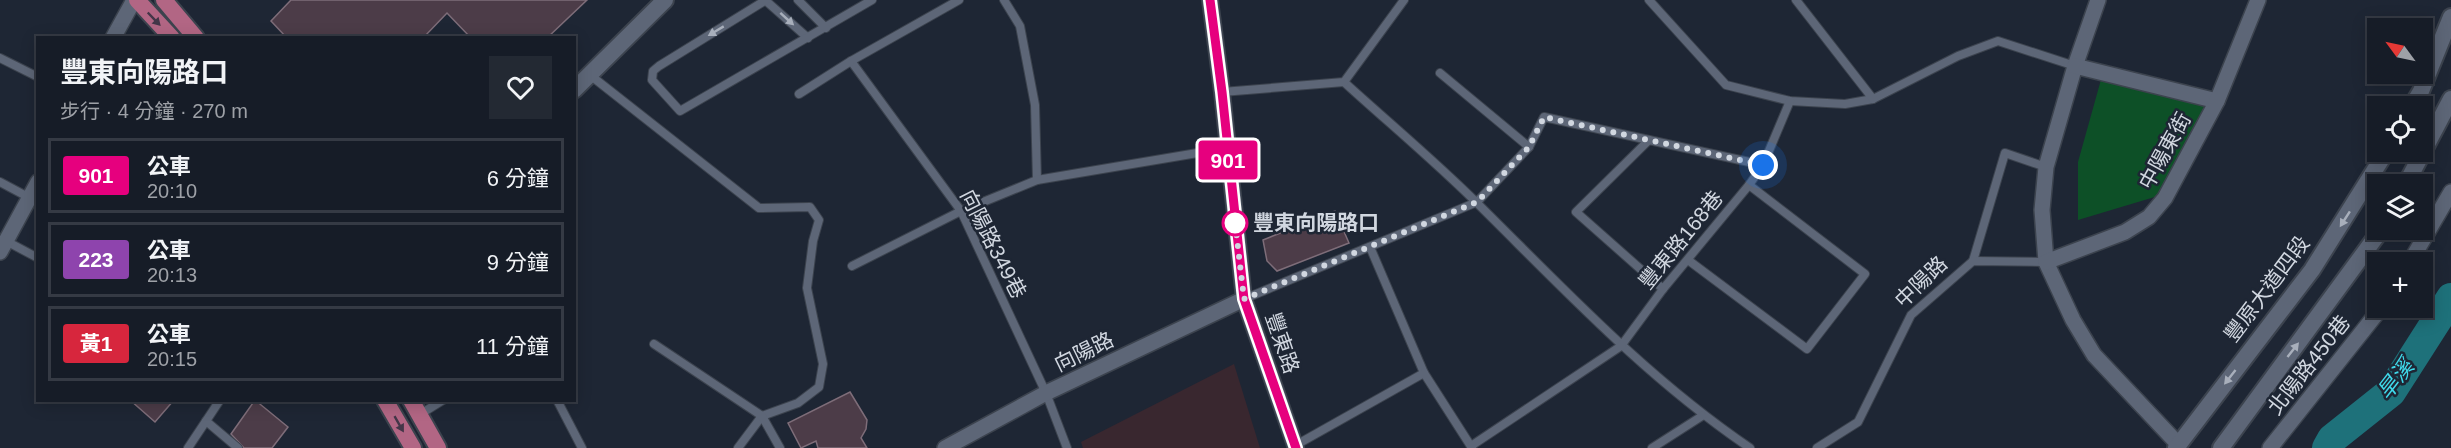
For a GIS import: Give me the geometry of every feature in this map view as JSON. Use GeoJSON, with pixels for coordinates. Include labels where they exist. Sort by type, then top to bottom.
{"type":"FeatureCollection","features":[{"type":"Feature","properties":{"kind":"main road"},"geometry":{"type":"LineString","coordinates":[[136,0],[170,36]]}},
{"type":"Feature","properties":{"kind":"main road"},"geometry":{"type":"LineString","coordinates":[[164,0],[194,36]]}},
{"type":"Feature","properties":{"kind":"main road"},"geometry":{"type":"LineString","coordinates":[[386,402],[413,448]]}},
{"type":"Feature","properties":{"kind":"main road"},"geometry":{"type":"LineString","coordinates":[[415,408],[438,448]]}},
{"type":"Feature","properties":{"kind":"street"},"geometry":{"type":"LineString","coordinates":[[114,36],[136,0]]}},
{"type":"Feature","properties":{"kind":"street"},"geometry":{"type":"LineString","coordinates":[[576,88],[665,0]]}},
{"type":"Feature","properties":{"kind":"street","name":"豐東路"},"geometry":{"type":"LineString","coordinates":[[1210,0],[1244,299],[1296,447]]}},
{"type":"Feature","properties":{"kind":"street"},"geometry":{"type":"LineString","coordinates":[[2098,0],[2075,66],[2046,167],[2042,210],[2046,262],[2073,320],[2094,355],[2177,446]]}},
{"type":"Feature","properties":{"kind":"street","name":"中陽東街"},"geometry":{"type":"LineString","coordinates":[[2046,262],[2125,232],[2149,217],[2165,198],[2217,101],[2258,0]]}},
{"type":"Feature","properties":{"kind":"street"},"geometry":{"type":"LineString","coordinates":[[2418,96],[2451,17]]}},
{"type":"Feature","properties":{"kind":"street"},"geometry":{"type":"LineString","coordinates":[[2075,66],[2217,101]]}},
{"type":"Feature","properties":{"kind":"street"},"geometry":{"type":"LineString","coordinates":[[2411,174],[2451,99]]}},
{"type":"Feature","properties":{"kind":"street","name":"豐原大道四段"},"geometry":{"type":"LineString","coordinates":[[2177,446],[2312,270],[2380,162]]}},
{"type":"Feature","properties":{"kind":"street"},"geometry":{"type":"LineString","coordinates":[[3,247],[36,186]]}},
{"type":"Feature","properties":{"kind":"street"},"geometry":{"type":"LineString","coordinates":[[2415,252],[2451,192]]}},
{"type":"Feature","properties":{"kind":"street"},"geometry":{"type":"LineString","coordinates":[[2221,448],[2374,240]]}},
{"type":"Feature","properties":{"kind":"street","name":"向陽路"},"geometry":{"type":"LineString","coordinates":[[945,448],[1046,393],[1244,299]]}},
{"type":"Feature","properties":{"kind":"street","name":"北陽路450巷"},"geometry":{"type":"LineString","coordinates":[[2270,448],[2373,318]]}},
{"type":"Feature","properties":{"kind":"lane"},"geometry":{"type":"LineString","coordinates":[[808,38],[766,0],[653,71],[652,80],[680,111],[826,28],[872,0]]}},
{"type":"Feature","properties":{"kind":"lane"},"geometry":{"type":"LineString","coordinates":[[798,0],[826,28]]}},
{"type":"Feature","properties":{"kind":"lane"},"geometry":{"type":"LineString","coordinates":[[799,94],[850,61],[959,0]]}},
{"type":"Feature","properties":{"kind":"lane"},"geometry":{"type":"LineString","coordinates":[[1004,0],[1020,26],[1031,82],[1035,105],[1037,180]]}},
{"type":"Feature","properties":{"kind":"lane"},"geometry":{"type":"LineString","coordinates":[[1344,82],[1404,0]]}},
{"type":"Feature","properties":{"kind":"lane"},"geometry":{"type":"LineString","coordinates":[[1649,0],[1726,85],[1790,101],[1845,104],[1873,99],[1958,56],[1998,41],[2075,66]]}},
{"type":"Feature","properties":{"kind":"lane"},"geometry":{"type":"LineString","coordinates":[[1796,0],[1873,99]]}},
{"type":"Feature","properties":{"kind":"lane"},"geometry":{"type":"LineString","coordinates":[[0,58],[36,76]]}},
{"type":"Feature","properties":{"kind":"lane","name":"向陽路349巷"},"geometry":{"type":"LineString","coordinates":[[850,61],[961,211],[1046,393],[1067,448]]}},
{"type":"Feature","properties":{"kind":"lane"},"geometry":{"type":"LineString","coordinates":[[1440,73],[1529,147]]}},
{"type":"Feature","properties":{"kind":"lane"},"geometry":{"type":"LineString","coordinates":[[590,75],[759,208],[810,207],[819,220],[813,241],[807,288],[823,364],[819,387],[798,403],[762,416],[738,448]]}},
{"type":"Feature","properties":{"kind":"lane"},"geometry":{"type":"LineString","coordinates":[[1222,92],[1344,82],[1477,202],[1621,346],[1702,416],[1750,448]]}},
{"type":"Feature","properties":{"kind":"lane","name":"豐東路168巷"},"geometry":{"type":"LineString","coordinates":[[1472,447],[1621,346],[1663,289],[1763,165],[1790,101]]}},
{"type":"Feature","properties":{"kind":"lane"},"geometry":{"type":"LineString","coordinates":[[1244,299],[1477,202],[1529,147],[1544,117],[1763,165]]}},
{"type":"Feature","properties":{"kind":"lane"},"geometry":{"type":"LineString","coordinates":[[1649,140],[1576,212],[1663,289]]}},
{"type":"Feature","properties":{"kind":"lane"},"geometry":{"type":"LineString","coordinates":[[852,266],[961,211],[1037,180],[1227,148]]}},
{"type":"Feature","properties":{"kind":"lane"},"geometry":{"type":"LineString","coordinates":[[1973,261],[2005,153],[2046,167]]}},
{"type":"Feature","properties":{"kind":"lane"},"geometry":{"type":"LineString","coordinates":[[0,182],[30,198]]}},
{"type":"Feature","properties":{"kind":"lane"},"geometry":{"type":"LineString","coordinates":[[1688,260],[1807,349],[1865,274],[1749,185]]}},
{"type":"Feature","properties":{"kind":"lane"},"geometry":{"type":"LineString","coordinates":[[3,247],[36,257]]}},
{"type":"Feature","properties":{"kind":"lane"},"geometry":{"type":"LineString","coordinates":[[1370,247],[1424,373],[1472,447]]}},
{"type":"Feature","properties":{"kind":"lane","name":"中陽路"},"geometry":{"type":"LineString","coordinates":[[1817,448],[1858,422],[1911,315],[1973,261],[2046,262]]}},
{"type":"Feature","properties":{"kind":"lane"},"geometry":{"type":"LineString","coordinates":[[654,344],[762,416],[780,448]]}},
{"type":"Feature","properties":{"kind":"lane"},"geometry":{"type":"LineString","coordinates":[[1296,447],[1424,373]]}},
{"type":"Feature","properties":{"kind":"lane"},"geometry":{"type":"LineString","coordinates":[[188,448],[217,402]]}},
{"type":"Feature","properties":{"kind":"lane"},"geometry":{"type":"LineString","coordinates":[[415,408],[436,402]]}},
{"type":"Feature","properties":{"kind":"lane"},"geometry":{"type":"LineString","coordinates":[[557,402],[582,448]]}},
{"type":"Feature","properties":{"kind":"lane"},"geometry":{"type":"LineString","coordinates":[[1652,448],[1702,416]]}},
{"type":"Feature","properties":{"kind":"lane"},"geometry":{"type":"LineString","coordinates":[[206,421],[238,448]]}},
{"type":"Feature","properties":{"kind":"shaded area"},"geometry":{"type":"Polygon","coordinates":[[[1234,364],[1260,448],[1083,448],[1081,442],[1234,364]]]}},
{"type":"Feature","properties":{"kind":"green space"},"geometry":{"type":"Polygon","coordinates":[[[2102,76],[2210,101],[2158,196],[2078,220],[2078,162],[2102,76]]]}},
{"type":"Feature","properties":{"kind":"building"},"geometry":{"type":"Polygon","coordinates":[[[291,0],[587,0],[549,36],[469,36],[447,13],[425,36],[285,36],[271,21],[291,0]]]}},
{"type":"Feature","properties":{"kind":"building"},"geometry":{"type":"Polygon","coordinates":[[[1335,211],[1349,243],[1277,271],[1267,261],[1263,240],[1335,211]]]}},
{"type":"Feature","properties":{"kind":"building"},"geometry":{"type":"Polygon","coordinates":[[[850,392],[867,420],[866,429],[861,438],[867,448],[818,448],[816,441],[801,448],[788,423],[850,392]]]}},
{"type":"Feature","properties":{"kind":"building"},"geometry":{"type":"Polygon","coordinates":[[[132,402],[172,402],[155,422],[132,402]]]}},
{"type":"Feature","properties":{"kind":"building"},"geometry":{"type":"Polygon","coordinates":[[[254,402],[257,402],[288,427],[272,448],[244,448],[231,434],[254,402]]]}},
{"type":"Feature","properties":{"kind":"waterway","name":"旱溪"},"geometry":{"type":"LineString","coordinates":[[2327,448],[2332,439],[2391,392],[2451,298]]}},
{"type":"Feature","properties":{"kind":"bus line","name":"901"},"geometry":{"type":"LineString","coordinates":[[1210,0],[1244,299],[1296,448]]}},
{"type":"Feature","properties":{"kind":"place","name":"豐東向陽路口"},"geometry":{"type":"Point","coordinates":[1235,223]}},
{"type":"Feature","properties":{"kind":"route"},"geometry":{"type":"LineString","coordinates":[[1235,223],[1234,213],[1244,299],[1477,202],[1529,147],[1544,117],[1763,165]]}}]}
